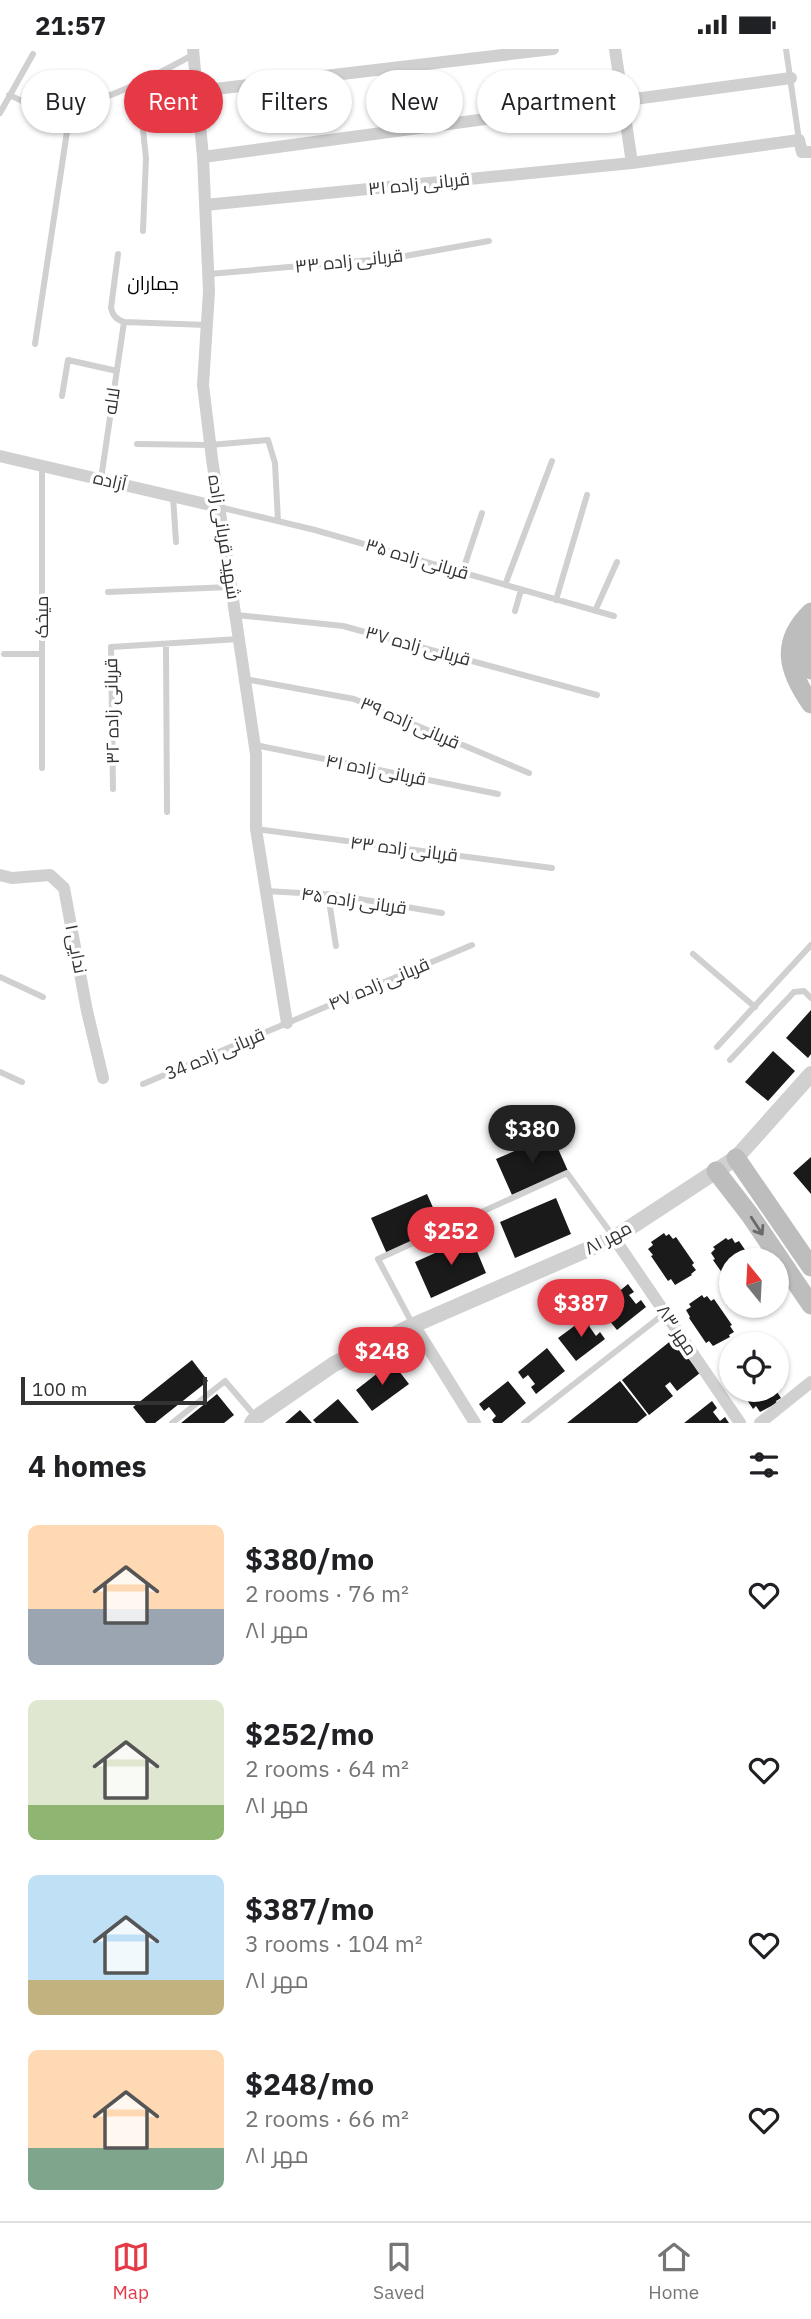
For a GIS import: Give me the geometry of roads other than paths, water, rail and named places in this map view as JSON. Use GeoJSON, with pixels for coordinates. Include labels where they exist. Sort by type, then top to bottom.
{"type":"FeatureCollection","features":[{"type":"Feature","properties":{"kind":"main road"},"geometry":{"type":"LineString","coordinates":[[803,675],[790,660],[790,647],[794,632],[811,611]]}},
{"type":"Feature","properties":{"kind":"main road"},"geometry":{"type":"LineString","coordinates":[[811,632],[805,641],[803,675],[811,704]]}},
{"type":"Feature","properties":{"kind":"main road"},"geometry":{"type":"LineString","coordinates":[[736,1158],[811,1266]]}},
{"type":"Feature","properties":{"kind":"main road"},"geometry":{"type":"LineString","coordinates":[[716,1171],[750,1215],[811,1305]]}},
{"type":"Feature","properties":{"kind":"street"},"geometry":{"type":"LineString","coordinates":[[223,88],[553,49]]}},
{"type":"Feature","properties":{"kind":"street"},"geometry":{"type":"LineString","coordinates":[[615,49],[618,70]]}},
{"type":"Feature","properties":{"kind":"street","name":"شهید قربانی زاده"},"geometry":{"type":"LineString","coordinates":[[194,51],[196,70]]}},
{"type":"Feature","properties":{"kind":"street"},"geometry":{"type":"LineString","coordinates":[[640,99],[791,78]]}},
{"type":"Feature","properties":{"kind":"street"},"geometry":{"type":"LineString","coordinates":[[203,157],[477,120]]}},
{"type":"Feature","properties":{"kind":"street","name":"شهید قربانی زاده"},"geometry":{"type":"LineString","coordinates":[[201,133],[209,274],[203,385],[255,745],[256,829],[287,1023]]}},
{"type":"Feature","properties":{"kind":"street"},"geometry":{"type":"LineString","coordinates":[[628,133],[632,163]]}},
{"type":"Feature","properties":{"kind":"street","name":"قربانی زاده ۳۱"},"geometry":{"type":"LineString","coordinates":[[205,205],[804,148]]}},
{"type":"Feature","properties":{"kind":"street","name":"آزاده"},"geometry":{"type":"LineString","coordinates":[[0,456],[219,507]]}},
{"type":"Feature","properties":{"kind":"street","name":"ندایی ۱"},"geometry":{"type":"LineString","coordinates":[[0,875],[12,878],[50,875],[64,888],[103,1078]]}},
{"type":"Feature","properties":{"kind":"street","name":"مهر ۸۱"},"geometry":{"type":"LineString","coordinates":[[254,1420],[334,1364],[414,1325],[614,1238],[736,1158],[811,1074]]}},
{"type":"Feature","properties":{"kind":"street","name":"مهر ۸۳"},"geometry":{"type":"LineString","coordinates":[[614,1238],[740,1423]]}},
{"type":"Feature","properties":{"kind":"street"},"geometry":{"type":"LineString","coordinates":[[414,1325],[474,1423]]}},
{"type":"Feature","properties":{"kind":"street"},"geometry":{"type":"LineString","coordinates":[[760,1423],[811,1382]]}},
{"type":"Feature","properties":{"kind":"lane"},"geometry":{"type":"LineString","coordinates":[[786,49],[804,148]]}},
{"type":"Feature","properties":{"kind":"lane"},"geometry":{"type":"LineString","coordinates":[[162,70],[194,51]]}},
{"type":"Feature","properties":{"kind":"lane"},"geometry":{"type":"LineString","coordinates":[[0,113],[33,54]]}},
{"type":"Feature","properties":{"kind":"lane"},"geometry":{"type":"LineString","coordinates":[[9,95],[21,100]]}},
{"type":"Feature","properties":{"kind":"lane"},"geometry":{"type":"LineString","coordinates":[[35,344],[67,133]]}},
{"type":"Feature","properties":{"kind":"lane"},"geometry":{"type":"LineString","coordinates":[[143,133],[146,158],[143,231]]}},
{"type":"Feature","properties":{"kind":"lane","name":"قربانی زاده ۳۳"},"geometry":{"type":"LineString","coordinates":[[209,274],[394,258],[489,241]]}},
{"type":"Feature","properties":{"kind":"lane"},"geometry":{"type":"LineString","coordinates":[[118,254],[111,308],[117,319],[124,322],[207,325]]}},
{"type":"Feature","properties":{"kind":"lane","name":"لاله"},"geometry":{"type":"LineString","coordinates":[[101,479],[124,322]]}},
{"type":"Feature","properties":{"kind":"lane"},"geometry":{"type":"LineString","coordinates":[[62,396],[68,360],[117,372]]}},
{"type":"Feature","properties":{"kind":"lane"},"geometry":{"type":"LineString","coordinates":[[137,444],[210,445],[268,440],[275,463],[278,521]]}},
{"type":"Feature","properties":{"kind":"lane"},"geometry":{"type":"LineString","coordinates":[[505,585],[552,461]]}},
{"type":"Feature","properties":{"kind":"lane","name":"میخک"},"geometry":{"type":"LineString","coordinates":[[42,466],[42,768]]}},
{"type":"Feature","properties":{"kind":"lane"},"geometry":{"type":"LineString","coordinates":[[556,600],[587,495]]}},
{"type":"Feature","properties":{"kind":"lane"},"geometry":{"type":"LineString","coordinates":[[173,496],[176,542]]}},
{"type":"Feature","properties":{"kind":"lane","name":"قربانی زاده ۳۵"},"geometry":{"type":"LineString","coordinates":[[219,507],[278,521],[614,616]]}},
{"type":"Feature","properties":{"kind":"lane"},"geometry":{"type":"LineString","coordinates":[[462,573],[482,513]]}},
{"type":"Feature","properties":{"kind":"lane"},"geometry":{"type":"LineString","coordinates":[[595,611],[617,562]]}},
{"type":"Feature","properties":{"kind":"lane"},"geometry":{"type":"LineString","coordinates":[[108,592],[232,587]]}},
{"type":"Feature","properties":{"kind":"lane"},"geometry":{"type":"LineString","coordinates":[[515,611],[521,590]]}},
{"type":"Feature","properties":{"kind":"lane","name":"قربانی زاده ۳۷"},"geometry":{"type":"LineString","coordinates":[[236,615],[343,626],[597,695]]}},
{"type":"Feature","properties":{"kind":"lane","name":"قربانی زاده ۳۲"},"geometry":{"type":"LineString","coordinates":[[113,789],[111,647],[239,639]]}},
{"type":"Feature","properties":{"kind":"lane"},"geometry":{"type":"LineString","coordinates":[[166,644],[167,812]]}},
{"type":"Feature","properties":{"kind":"lane"},"geometry":{"type":"LineString","coordinates":[[4,654],[42,654]]}},
{"type":"Feature","properties":{"kind":"lane","name":"قربانی زاده ۳۹"},"geometry":{"type":"LineString","coordinates":[[245,679],[354,699],[529,773]]}},
{"type":"Feature","properties":{"kind":"lane","name":"قربانی زاده ۴۱"},"geometry":{"type":"LineString","coordinates":[[255,745],[498,794]]}},
{"type":"Feature","properties":{"kind":"lane","name":"قربانی زاده ۴۳"},"geometry":{"type":"LineString","coordinates":[[256,829],[552,868]]}},
{"type":"Feature","properties":{"kind":"lane","name":"قربانی زاده ۴۵"},"geometry":{"type":"LineString","coordinates":[[266,891],[328,894],[442,913]]}},
{"type":"Feature","properties":{"kind":"lane"},"geometry":{"type":"LineString","coordinates":[[328,894],[336,946]]}},
{"type":"Feature","properties":{"kind":"lane"},"geometry":{"type":"LineString","coordinates":[[717,1048],[811,945]]}},
{"type":"Feature","properties":{"kind":"lane","name":"قربانی زاده ۴۷"},"geometry":{"type":"LineString","coordinates":[[287,1023],[472,946]]}},
{"type":"Feature","properties":{"kind":"lane"},"geometry":{"type":"LineString","coordinates":[[693,954],[755,1007]]}},
{"type":"Feature","properties":{"kind":"lane"},"geometry":{"type":"LineString","coordinates":[[0,977],[43,997]]}},
{"type":"Feature","properties":{"kind":"lane"},"geometry":{"type":"LineString","coordinates":[[730,1060],[794,992],[804,991],[811,998]]}},
{"type":"Feature","properties":{"kind":"lane","name":"قربانی زاده 34"},"geometry":{"type":"LineString","coordinates":[[143,1084],[287,1023]]}},
{"type":"Feature","properties":{"kind":"lane"},"geometry":{"type":"LineString","coordinates":[[0,1072],[22,1082]]}},
{"type":"Feature","properties":{"kind":"lane"},"geometry":{"type":"LineString","coordinates":[[414,1325],[378,1259],[568,1173],[614,1238]]}},
{"type":"Feature","properties":{"kind":"lane"},"geometry":{"type":"LineString","coordinates":[[524,1423],[665,1313]]}},
{"type":"Feature","properties":{"kind":"lane"},"geometry":{"type":"LineString","coordinates":[[172,1423],[225,1381],[254,1420]]}},
{"type":"Feature","properties":{"kind":"district","name":"جماران"},"geometry":{"type":"Point","coordinates":[153,283]}}]}
